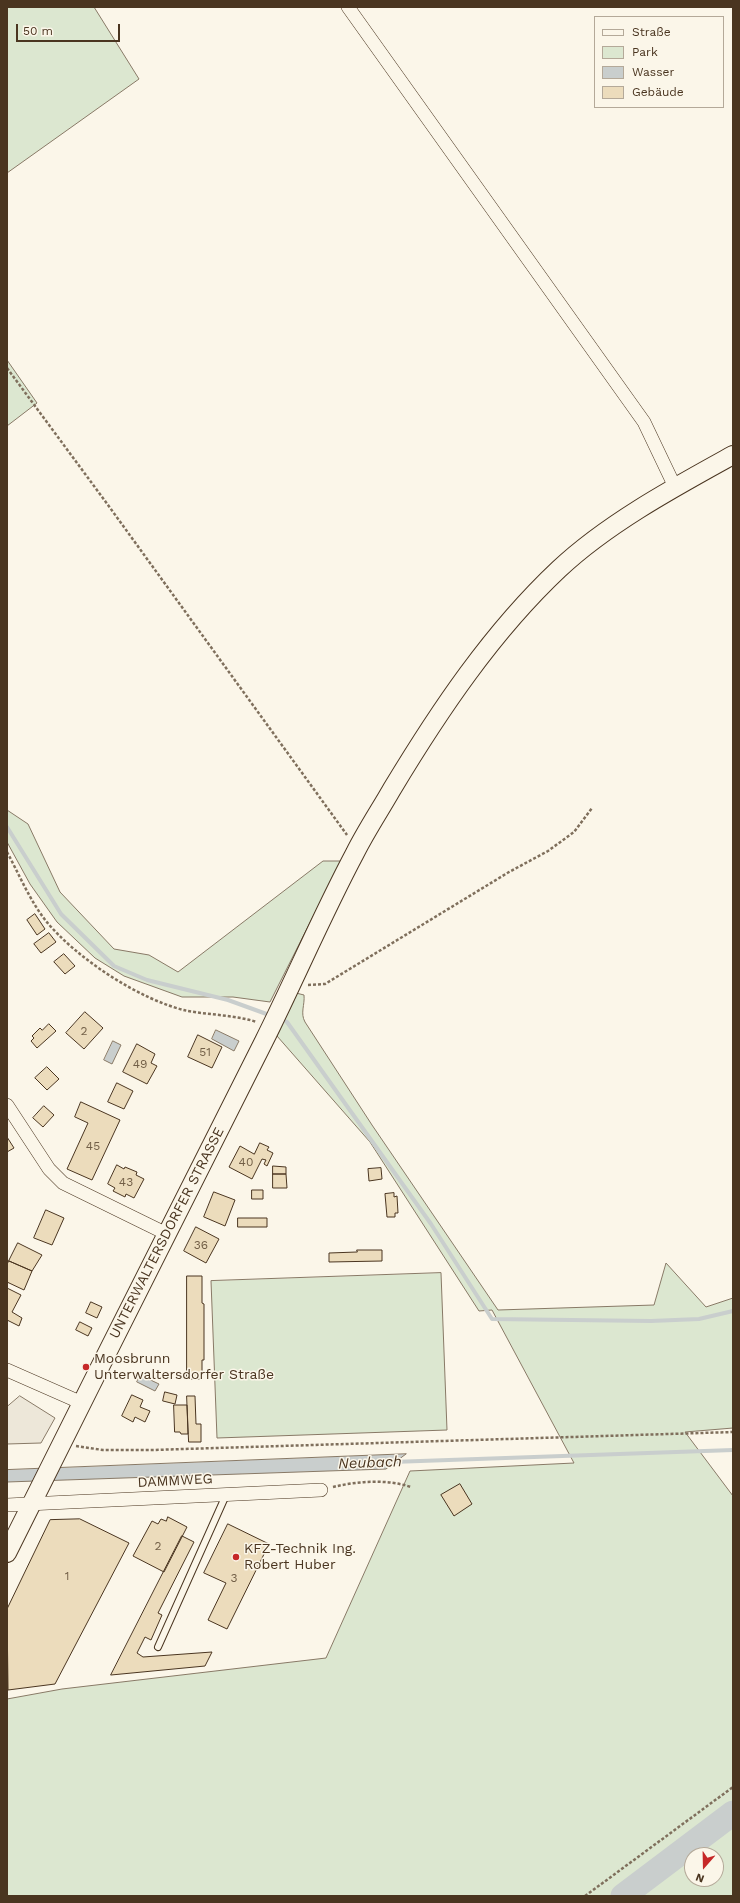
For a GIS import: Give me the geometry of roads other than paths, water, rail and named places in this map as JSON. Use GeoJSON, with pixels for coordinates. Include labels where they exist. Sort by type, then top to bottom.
{"type":"FeatureCollection","features":[{"type":"Feature","properties":{"kind":"main road"},"geometry":{"type":"LineString","coordinates":[[674,487],[733,455]]}},
{"type":"Feature","properties":{"kind":"main road","name":"UNTERWALTERSDORFER STRASSE"},"geometry":{"type":"LineString","coordinates":[[7,1553],[272,1024],[357,848],[420,742],[464,679],[509,623],[565,564],[600,536],[674,487]]}},
{"type":"Feature","properties":{"kind":"street"},"geometry":{"type":"LineString","coordinates":[[348,7],[644,422],[674,487]]}},
{"type":"Feature","properties":{"kind":"street"},"geometry":{"type":"LineString","coordinates":[[7,1105],[49,1169],[63,1183],[167,1234]]}},
{"type":"Feature","properties":{"kind":"street"},"geometry":{"type":"LineString","coordinates":[[7,1370],[82,1403]]}},
{"type":"Feature","properties":{"kind":"street","name":"DAMMWEG"},"geometry":{"type":"LineString","coordinates":[[7,1505],[320,1490]]}},
{"type":"Feature","properties":{"kind":"lane"},"geometry":{"type":"LineString","coordinates":[[158,1647],[226,1494]]}},
{"type":"Feature","properties":{"kind":"water"},"geometry":{"type":"Polygon","coordinates":[[[216,1030],[239,1041],[234,1051],[212,1039],[216,1030]]]}},
{"type":"Feature","properties":{"kind":"water"},"geometry":{"type":"Polygon","coordinates":[[[113,1041],[121,1045],[112,1064],[104,1060],[113,1041]]]}},
{"type":"Feature","properties":{"kind":"water"},"geometry":{"type":"Polygon","coordinates":[[[140,1375],[159,1384],[155,1391],[137,1382],[140,1375]]]}},
{"type":"Feature","properties":{"kind":"water"},"geometry":{"type":"Polygon","coordinates":[[[406,1454],[386,1469],[7,1482],[7,1470],[406,1454]]]}},
{"type":"Feature","properties":{"kind":"waterway"},"geometry":{"type":"LineString","coordinates":[[7,827],[61,914],[114,966],[147,980],[228,1000],[272,1016]]}},
{"type":"Feature","properties":{"kind":"waterway"},"geometry":{"type":"LineString","coordinates":[[281,1019],[287,1022],[431,1224],[492,1319],[651,1321],[699,1319],[733,1311]]}},
{"type":"Feature","properties":{"kind":"waterway","name":"Neubach"},"geometry":{"type":"LineString","coordinates":[[392,1462],[733,1450]]}},
{"type":"Feature","properties":{"kind":"waterway"},"geometry":{"type":"LineString","coordinates":[[623,1896],[733,1813]]}},
{"type":"Feature","properties":{"kind":"place","name":"Moosbrunn Unterwaltersdorfer Straße"},"geometry":{"type":"Point","coordinates":[86,1367]}},
{"type":"Feature","properties":{"kind":"place","name":"KFZ-Technik Ing. Robert Huber"},"geometry":{"type":"Point","coordinates":[236,1557]}}]}
